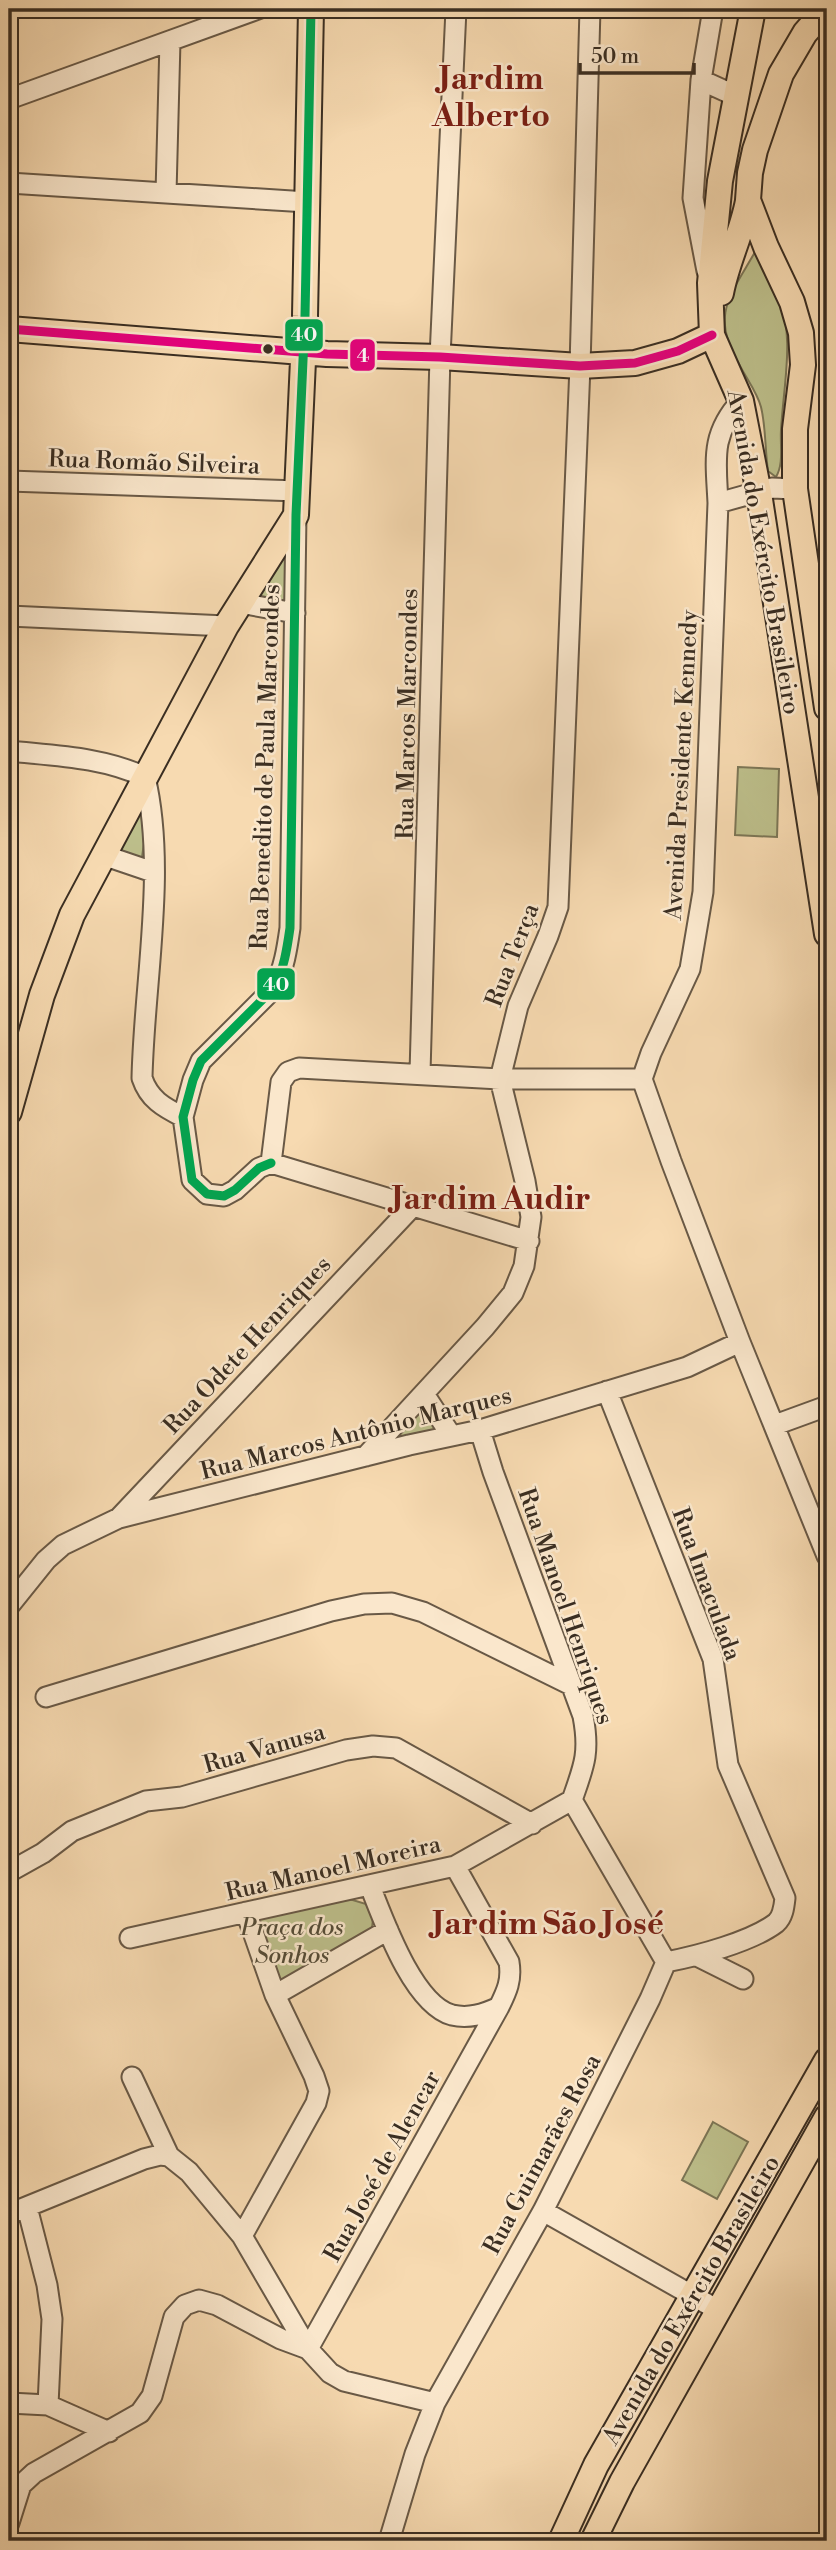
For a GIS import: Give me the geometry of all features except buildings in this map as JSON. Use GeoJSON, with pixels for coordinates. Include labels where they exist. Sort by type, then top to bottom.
{"type":"FeatureCollection","features":[{"type":"Feature","properties":{"kind":"main road"},"geometry":{"type":"LineString","coordinates":[[9,1112],[42,995],[72,915],[226,626],[297,503],[311,9]]}},
{"type":"Feature","properties":{"kind":"main road","name":"Avenida do Exército Brasileiro"},"geometry":{"type":"LineString","coordinates":[[753,9],[720,181],[710,283],[712,335],[741,401],[759,493],[827,934]]}},
{"type":"Feature","properties":{"kind":"main road","name":"Avenida do Exército Brasileiro"},"geometry":{"type":"LineString","coordinates":[[826,9],[805,33],[780,74],[755,150],[748,200],[792,302],[801,333],[803,365],[795,429],[795,489],[827,708]]}},
{"type":"Feature","properties":{"kind":"main road"},"geometry":{"type":"LineString","coordinates":[[9,328],[327,354],[440,356],[580,366],[635,363],[678,351],[712,335],[723,280],[742,231],[748,200]]}},
{"type":"Feature","properties":{"kind":"main road","name":"Avenida do Exército Brasileiro"},"geometry":{"type":"LineString","coordinates":[[561,2541],[596,2465],[827,2060]]}},
{"type":"Feature","properties":{"kind":"main road","name":"Avenida do Exército Brasileiro"},"geometry":{"type":"LineString","coordinates":[[593,2541],[622,2482],[827,2117]]}},
{"type":"Feature","properties":{"kind":"street"},"geometry":{"type":"LineString","coordinates":[[9,99],[258,9]]}},
{"type":"Feature","properties":{"kind":"street","name":"Rua Marcos Marcondes"},"geometry":{"type":"LineString","coordinates":[[420,1073],[430,792],[440,356],[456,9]]}},
{"type":"Feature","properties":{"kind":"street","name":"Rua Terça"},"geometry":{"type":"LineString","coordinates":[[366,1456],[513,1293],[524,1266],[529,1241],[531,1217],[500,1079],[518,1006],[558,907],[580,366],[590,9]]}},
{"type":"Feature","properties":{"kind":"street"},"geometry":{"type":"LineString","coordinates":[[710,283],[693,198],[701,80],[713,9]]}},
{"type":"Feature","properties":{"kind":"street"},"geometry":{"type":"LineString","coordinates":[[166,193],[170,41]]}},
{"type":"Feature","properties":{"kind":"street"},"geometry":{"type":"LineString","coordinates":[[701,80],[736,96]]}},
{"type":"Feature","properties":{"kind":"street"},"geometry":{"type":"LineString","coordinates":[[9,183],[307,202]]}},
{"type":"Feature","properties":{"kind":"street","name":"Avenida Presidente Kennedy"},"geometry":{"type":"LineString","coordinates":[[642,1079],[690,969],[703,892],[718,503],[715,448],[728,415],[741,401]]}},
{"type":"Feature","properties":{"kind":"street","name":"Rua Romão Silveira"},"geometry":{"type":"LineString","coordinates":[[9,481],[297,503]]}},
{"type":"Feature","properties":{"kind":"street"},"geometry":{"type":"LineString","coordinates":[[718,503],[772,488],[795,489]]}},
{"type":"Feature","properties":{"kind":"street","name":"Rua Benedito de Paula Marcondes"},"geometry":{"type":"LineString","coordinates":[[271,1163],[259,1168],[235,1190],[224,1196],[207,1195],[192,1180],[183,1117],[201,1061],[274,988],[282,974],[287,950],[290,914],[297,503]]}},
{"type":"Feature","properties":{"kind":"street"},"geometry":{"type":"LineString","coordinates":[[240,603],[295,613]]}},
{"type":"Feature","properties":{"kind":"street"},"geometry":{"type":"LineString","coordinates":[[9,617],[226,626]]}},
{"type":"Feature","properties":{"kind":"street"},"geometry":{"type":"LineString","coordinates":[[9,751],[87,758],[121,766],[145,777],[154,831],[142,1077],[147,1092],[161,1106],[183,1117]]}},
{"type":"Feature","properties":{"kind":"street"},"geometry":{"type":"LineString","coordinates":[[103,855],[153,872]]}},
{"type":"Feature","properties":{"kind":"street"},"geometry":{"type":"LineString","coordinates":[[529,1241],[271,1163],[281,1082],[288,1072],[299,1068],[500,1079],[642,1079],[740,1342],[827,1556]]}},
{"type":"Feature","properties":{"kind":"street","name":"Rua Odete Henriques"},"geometry":{"type":"LineString","coordinates":[[119,1518],[412,1207]]}},
{"type":"Feature","properties":{"kind":"street","name":"Rua Marcos Antônio Marques"},"geometry":{"type":"LineString","coordinates":[[9,1606],[46,1560],[63,1545],[119,1518],[480,1430],[687,1367],[740,1342]]}},
{"type":"Feature","properties":{"kind":"street","name":"Rua Imaculada"},"geometry":{"type":"LineString","coordinates":[[607,1391],[713,1659],[728,1765],[785,1898],[784,1909],[778,1922],[697,1956],[666,1962]]}},
{"type":"Feature","properties":{"kind":"street"},"geometry":{"type":"LineString","coordinates":[[424,1394],[451,1435]]}},
{"type":"Feature","properties":{"kind":"street"},"geometry":{"type":"LineString","coordinates":[[775,1425],[827,1406]]}},
{"type":"Feature","properties":{"kind":"street","name":"Rua Manoel Henriques"},"geometry":{"type":"LineString","coordinates":[[480,1430],[583,1716],[587,1740],[586,1762],[572,1800]]}},
{"type":"Feature","properties":{"kind":"street"},"geometry":{"type":"LineString","coordinates":[[46,1697],[331,1611],[364,1604],[392,1603],[435,1618],[570,1685]]}},
{"type":"Feature","properties":{"kind":"street","name":"Rua Vanusa"},"geometry":{"type":"LineString","coordinates":[[9,1872],[43,1853],[72,1832],[146,1801],[182,1797],[346,1749],[373,1746],[396,1748],[533,1824]]}},
{"type":"Feature","properties":{"kind":"street"},"geometry":{"type":"LineString","coordinates":[[572,1800],[666,1962]]}},
{"type":"Feature","properties":{"kind":"street","name":"Rua Manoel Moreira"},"geometry":{"type":"LineString","coordinates":[[131,1938],[456,1866],[572,1800]]}},
{"type":"Feature","properties":{"kind":"street","name":"Rua José de Alencar"},"geometry":{"type":"LineString","coordinates":[[308,2349],[508,1990],[511,1976],[509,1962],[456,1866]]}},
{"type":"Feature","properties":{"kind":"street"},"geometry":{"type":"LineString","coordinates":[[370,1886],[388,1930],[414,1978],[434,2006],[452,2015],[470,2017],[499,2007]]}},
{"type":"Feature","properties":{"kind":"street"},"geometry":{"type":"LineString","coordinates":[[242,2236],[316,2103],[319,2091],[275,1995],[246,1912]]}},
{"type":"Feature","properties":{"kind":"street"},"geometry":{"type":"LineString","coordinates":[[275,1995],[388,1930]]}},
{"type":"Feature","properties":{"kind":"street"},"geometry":{"type":"LineString","coordinates":[[697,1956],[743,1979]]}},
{"type":"Feature","properties":{"kind":"street","name":"Rua Guimarães Rosa"},"geometry":{"type":"LineString","coordinates":[[389,2541],[415,2454],[435,2403],[543,2211],[666,1962]]}},
{"type":"Feature","properties":{"kind":"street"},"geometry":{"type":"LineString","coordinates":[[132,2077],[169,2156],[189,2172],[242,2236],[308,2349],[330,2373],[344,2382],[435,2403]]}},
{"type":"Feature","properties":{"kind":"street"},"geometry":{"type":"LineString","coordinates":[[9,2214],[144,2159],[169,2156]]}},
{"type":"Feature","properties":{"kind":"street"},"geometry":{"type":"LineString","coordinates":[[27,2207],[47,2285],[52,2319],[48,2405]]}},
{"type":"Feature","properties":{"kind":"street"},"geometry":{"type":"LineString","coordinates":[[543,2211],[718,2310]]}},
{"type":"Feature","properties":{"kind":"street"},"geometry":{"type":"LineString","coordinates":[[9,2523],[22,2485],[34,2473],[140,2413],[152,2396],[174,2318],[185,2305],[199,2300],[217,2305],[281,2339],[308,2349]]}},
{"type":"Feature","properties":{"kind":"street"},"geometry":{"type":"LineString","coordinates":[[9,2403],[48,2405],[109,2432]]}},
{"type":"Feature","properties":{"kind":"green space"},"geometry":{"type":"Polygon","coordinates":[[[755,252],[778,289],[786,325],[787,360],[781,460],[776,477],[768,471],[764,423],[759,401],[730,347],[726,332],[725,319],[731,294],[755,252]]]}},
{"type":"Feature","properties":{"kind":"green space"},"geometry":{"type":"Polygon","coordinates":[[[288,542],[286,600],[281,606],[269,607],[256,595],[288,542]]]}},
{"type":"Feature","properties":{"kind":"green space"},"geometry":{"type":"Polygon","coordinates":[[[738,767],[779,769],[777,837],[735,835],[738,767]]]}},
{"type":"Feature","properties":{"kind":"green space"},"geometry":{"type":"Polygon","coordinates":[[[142,808],[145,837],[142,857],[130,860],[115,853],[142,808]]]}},
{"type":"Feature","properties":{"kind":"green space"},"geometry":{"type":"Polygon","coordinates":[[[421,1407],[437,1428],[435,1431],[398,1439],[395,1434],[421,1407]]]}},
{"type":"Feature","properties":{"kind":"green space","name":"Praça dos Sonhos"},"geometry":{"type":"Polygon","coordinates":[[[346,1898],[366,1904],[373,1919],[372,1928],[281,1981],[276,1979],[258,1917],[346,1898]]]}},
{"type":"Feature","properties":{"kind":"green space"},"geometry":{"type":"Polygon","coordinates":[[[713,2122],[748,2142],[717,2199],[682,2180],[713,2122]]]}},
{"type":"Feature","properties":{"kind":"transit line","name":"40"},"geometry":{"type":"LineString","coordinates":[[271,1163],[259,1168],[235,1190],[224,1196],[207,1194],[192,1180],[183,1117],[201,1061],[274,988],[283,966],[290,928],[296,515],[305,316],[311,9]]}},
{"type":"Feature","properties":{"kind":"transit line","name":"4"},"geometry":{"type":"LineString","coordinates":[[9,329],[327,354],[440,357],[580,366],[635,363],[678,351],[712,335]]}},
{"type":"Feature","properties":{"kind":"district","name":"Jardim Alberto"},"geometry":{"type":"Point","coordinates":[491,96]}},
{"type":"Feature","properties":{"kind":"district","name":"Jardim Audir"},"geometry":{"type":"Point","coordinates":[491,1198]}},
{"type":"Feature","properties":{"kind":"district","name":"Jardim São José"},"geometry":{"type":"Point","coordinates":[548,1923]}}]}
